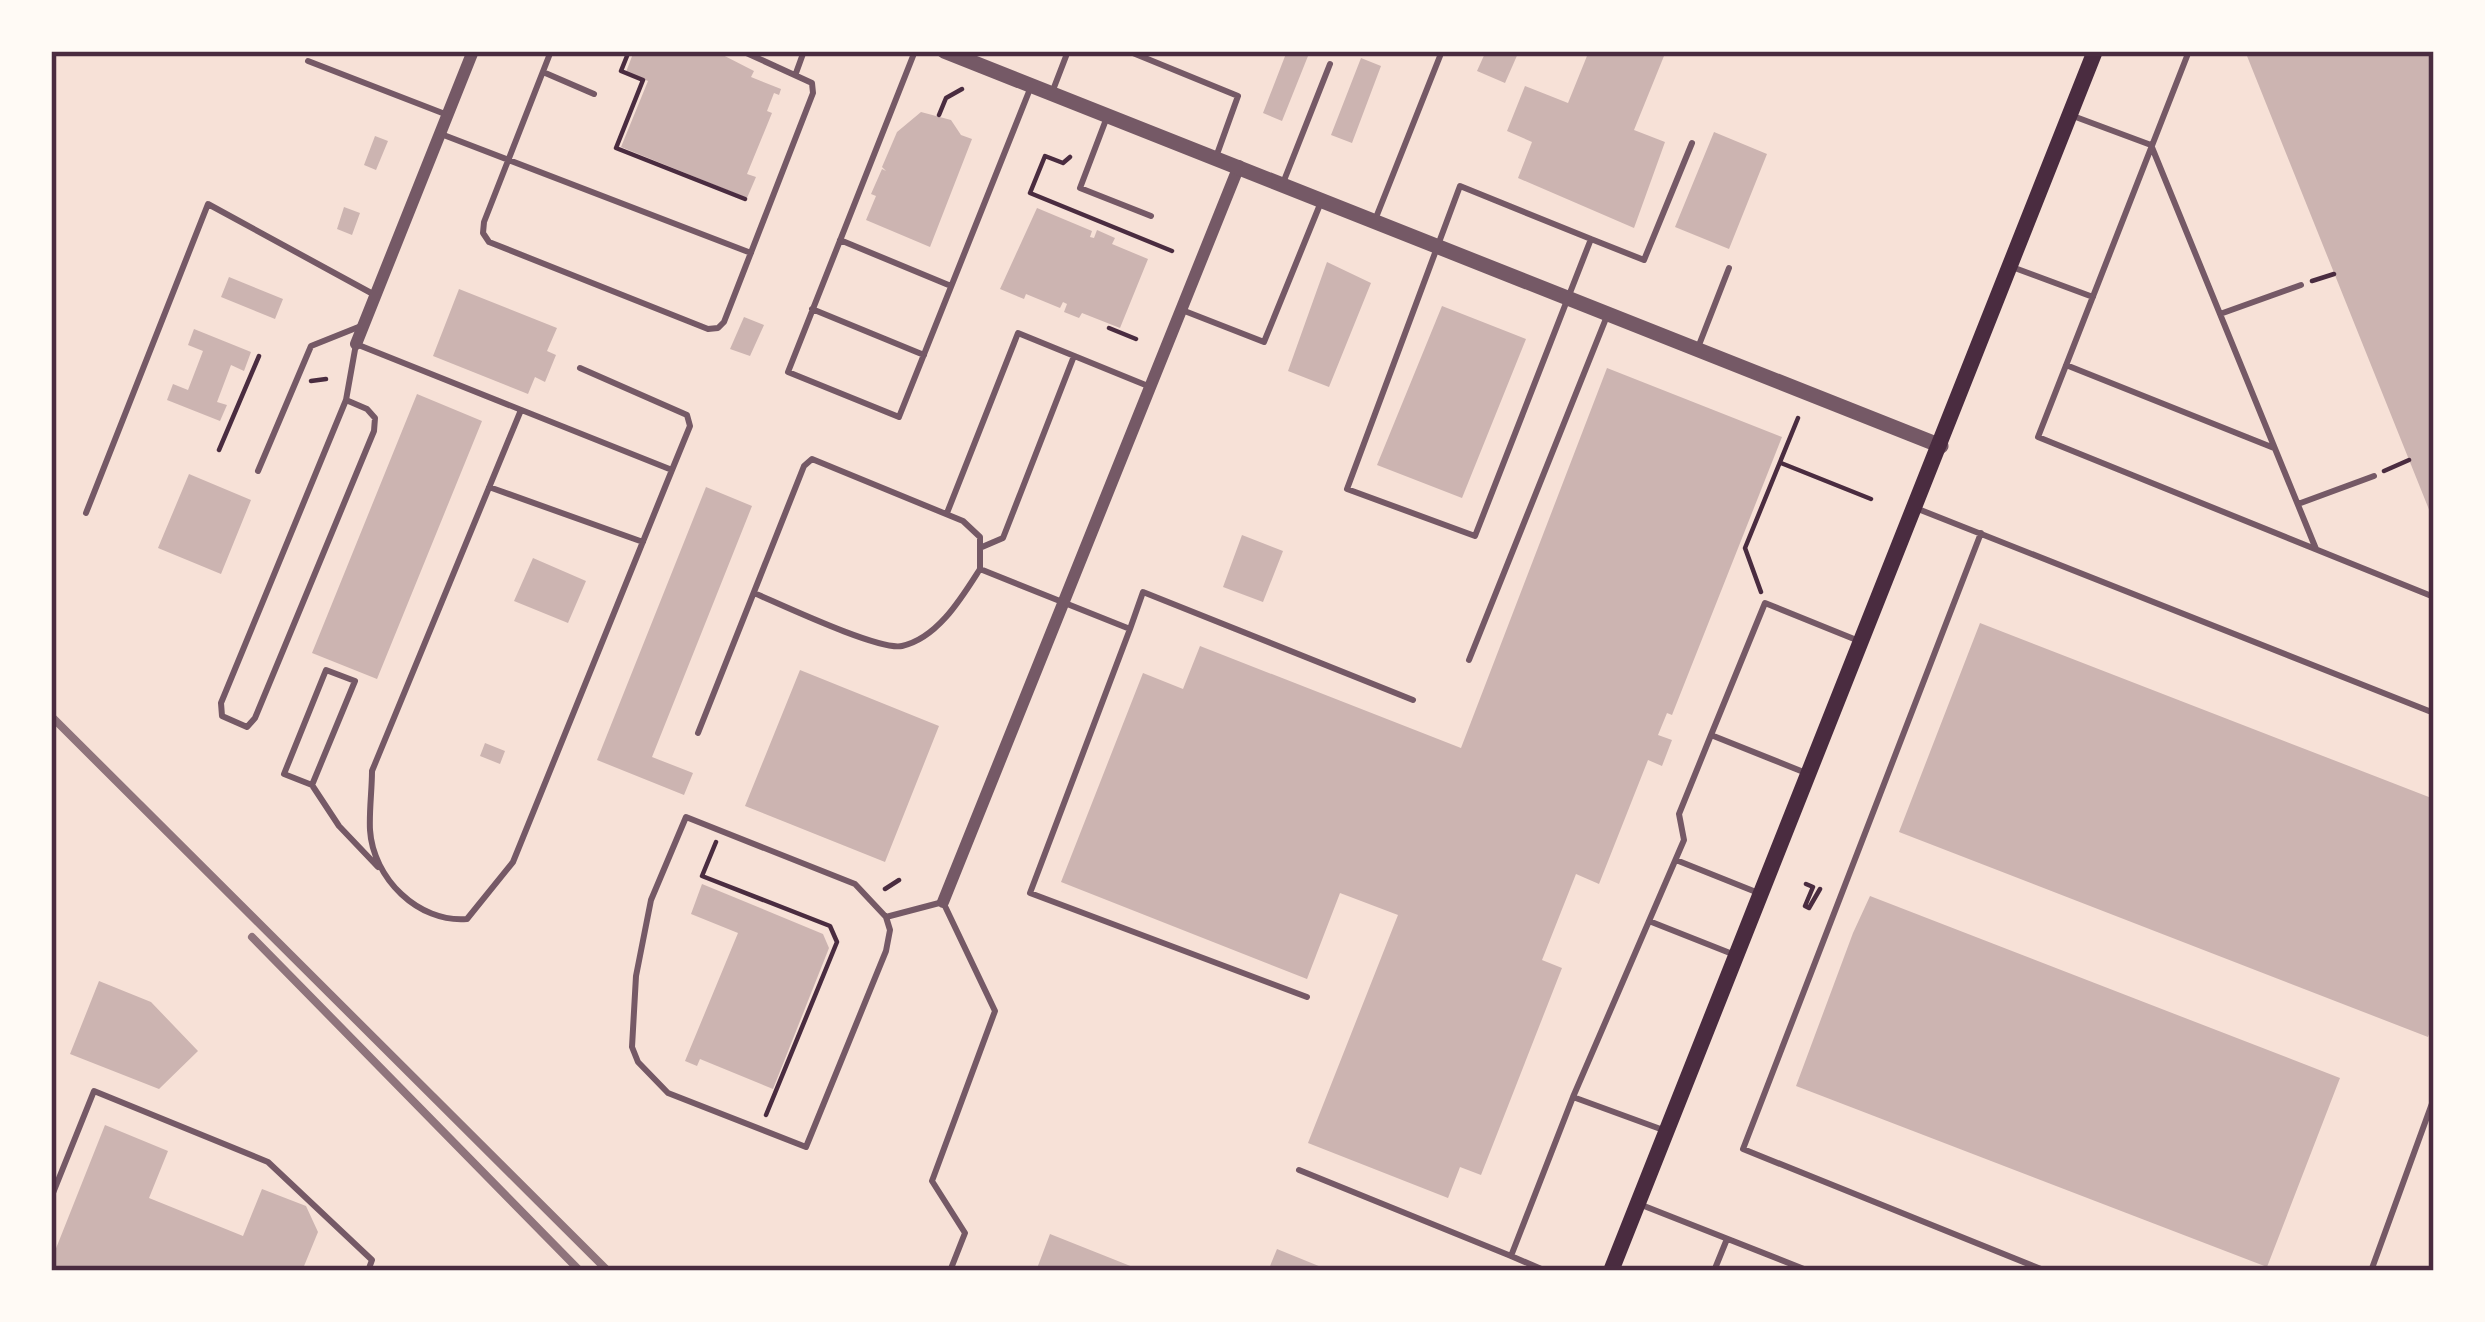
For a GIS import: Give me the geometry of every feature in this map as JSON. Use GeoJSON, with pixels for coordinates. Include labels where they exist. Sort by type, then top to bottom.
{"type":"FeatureCollection","features":[{"type":"Feature","properties":{"kind":"main road"},"geometry":{"type":"LineString","coordinates":[[1611,1271],[2095,51]]}},
{"type":"Feature","properties":{"kind":"street"},"geometry":{"type":"LineString","coordinates":[[356,344],[473,51]]}},
{"type":"Feature","properties":{"kind":"street"},"geometry":{"type":"LineString","coordinates":[[944,51],[1941,446]]}},
{"type":"Feature","properties":{"kind":"street"},"geometry":{"type":"LineString","coordinates":[[943,902],[1240,166]]}},
{"type":"Feature","properties":{"kind":"lane"},"geometry":{"type":"LineString","coordinates":[[551,51],[483,232],[489,242],[708,329],[724,322],[813,93],[812,82],[742,51]]}},
{"type":"Feature","properties":{"kind":"lane"},"geometry":{"type":"LineString","coordinates":[[796,73],[804,51]]}},
{"type":"Feature","properties":{"kind":"lane"},"geometry":{"type":"LineString","coordinates":[[915,51],[788,372],[899,418],[1031,85]]}},
{"type":"Feature","properties":{"kind":"lane"},"geometry":{"type":"LineString","coordinates":[[1052,93],[1068,51]]}},
{"type":"Feature","properties":{"kind":"lane"},"geometry":{"type":"LineString","coordinates":[[1128,51],[1238,96],[1216,157]]}},
{"type":"Feature","properties":{"kind":"lane"},"geometry":{"type":"LineString","coordinates":[[1375,220],[1442,51]]}},
{"type":"Feature","properties":{"kind":"lane"},"geometry":{"type":"LineString","coordinates":[[2189,51],[2038,437],[2434,597]]}},
{"type":"Feature","properties":{"kind":"lane"},"geometry":{"type":"LineString","coordinates":[[308,61],[448,116]]}},
{"type":"Feature","properties":{"kind":"lane"},"geometry":{"type":"LineString","coordinates":[[1283,183],[1330,64]]}},
{"type":"Feature","properties":{"kind":"lane"},"geometry":{"type":"LineString","coordinates":[[543,72],[594,94]]}},
{"type":"Feature","properties":{"kind":"lane"},"geometry":{"type":"LineString","coordinates":[[1108,115],[1080,188],[1151,216]]}},
{"type":"Feature","properties":{"kind":"lane"},"geometry":{"type":"LineString","coordinates":[[2070,115],[2151,145],[2315,548]]}},
{"type":"Feature","properties":{"kind":"lane"},"geometry":{"type":"LineString","coordinates":[[441,134],[751,253]]}},
{"type":"Feature","properties":{"kind":"lane"},"geometry":{"type":"LineString","coordinates":[[1592,239],[1475,536],[1347,489],[1460,186],[1645,260],[1692,143]]}},
{"type":"Feature","properties":{"kind":"lane"},"geometry":{"type":"LineString","coordinates":[[1182,310],[1264,342],[1322,199]]}},
{"type":"Feature","properties":{"kind":"lane"},"geometry":{"type":"LineString","coordinates":[[86,513],[208,204],[376,296]]}},
{"type":"Feature","properties":{"kind":"lane"},"geometry":{"type":"LineString","coordinates":[[840,240],[951,286]]}},
{"type":"Feature","properties":{"kind":"lane"},"geometry":{"type":"LineString","coordinates":[[2011,266],[2093,296]]}},
{"type":"Feature","properties":{"kind":"lane"},"geometry":{"type":"LineString","coordinates":[[1697,348],[1729,268]]}},
{"type":"Feature","properties":{"kind":"lane"},"geometry":{"type":"LineString","coordinates":[[2220,314],[2301,285]]}},
{"type":"Feature","properties":{"kind":"lane"},"geometry":{"type":"LineString","coordinates":[[812,309],[924,355]]}},
{"type":"Feature","properties":{"kind":"lane"},"geometry":{"type":"LineString","coordinates":[[1469,660],[1608,313]]}},
{"type":"Feature","properties":{"kind":"lane"},"geometry":{"type":"LineString","coordinates":[[258,471],[311,346],[364,325]]}},
{"type":"Feature","properties":{"kind":"lane"},"geometry":{"type":"LineString","coordinates":[[947,513],[1018,333],[1151,388]]}},
{"type":"Feature","properties":{"kind":"lane"},"geometry":{"type":"LineString","coordinates":[[346,400],[367,409],[375,418],[374,431],[255,718],[247,727],[234,723],[222,716],[221,703],[346,400],[356,344],[672,470]]}},
{"type":"Feature","properties":{"kind":"lane"},"geometry":{"type":"LineString","coordinates":[[980,548],[1003,538],[1074,356]]}},
{"type":"Feature","properties":{"kind":"lane"},"geometry":{"type":"LineString","coordinates":[[2066,365],[2275,448]]}},
{"type":"Feature","properties":{"kind":"lane"},"geometry":{"type":"LineString","coordinates":[[312,785],[355,681],[326,670],[284,774],[312,785],[340,826],[405,899],[449,921],[466,920],[513,862],[690,427],[686,416],[580,368]]}},
{"type":"Feature","properties":{"kind":"lane"},"geometry":{"type":"LineString","coordinates":[[392,883],[374,853],[370,830],[373,771],[521,410]]}},
{"type":"Feature","properties":{"kind":"lane"},"geometry":{"type":"LineString","coordinates":[[698,733],[804,466],[812,459],[947,513],[980,537],[980,569],[956,606],[926,634],[899,647],[874,642],[754,593]]}},
{"type":"Feature","properties":{"kind":"lane"},"geometry":{"type":"LineString","coordinates":[[2297,504],[2374,476]]}},
{"type":"Feature","properties":{"kind":"lane"},"geometry":{"type":"LineString","coordinates":[[489,488],[643,542]]}},
{"type":"Feature","properties":{"kind":"lane"},"geometry":{"type":"LineString","coordinates":[[1916,508],[2434,712]]}},
{"type":"Feature","properties":{"kind":"lane"},"geometry":{"type":"LineString","coordinates":[[1982,533],[1743,1149],[2046,1271]]}},
{"type":"Feature","properties":{"kind":"lane"},"geometry":{"type":"LineString","coordinates":[[980,569],[1130,629]]}},
{"type":"Feature","properties":{"kind":"lane"},"geometry":{"type":"LineString","coordinates":[[1307,997],[1030,893],[1143,592],[1413,700]]}},
{"type":"Feature","properties":{"kind":"lane"},"geometry":{"type":"LineString","coordinates":[[1511,1256],[1573,1097],[1676,860],[1684,839],[1679,814],[1765,603],[1862,642]]}},
{"type":"Feature","properties":{"kind":"lane"},"geometry":{"type":"LineString","coordinates":[[1711,735],[1809,774]]}},
{"type":"Feature","properties":{"kind":"lane"},"geometry":{"type":"LineString","coordinates":[[686,817],[856,884],[886,917],[890,931],[886,951],[806,1148],[668,1093],[638,1061],[632,1047],[636,976],[651,900],[686,817]]}},
{"type":"Feature","properties":{"kind":"lane"},"geometry":{"type":"LineString","coordinates":[[1676,860],[1761,894]]}},
{"type":"Feature","properties":{"kind":"lane"},"geometry":{"type":"LineString","coordinates":[[886,917],[943,902],[995,1011],[932,1181],[965,1233],[950,1271]]}},
{"type":"Feature","properties":{"kind":"lane"},"geometry":{"type":"LineString","coordinates":[[1649,921],[1737,956]]}},
{"type":"Feature","properties":{"kind":"lane"},"geometry":{"type":"LineString","coordinates":[[51,1198],[94,1091],[268,1162],[372,1260],[368,1271]]}},
{"type":"Feature","properties":{"kind":"lane"},"geometry":{"type":"LineString","coordinates":[[1573,1097],[1666,1131]]}},
{"type":"Feature","properties":{"kind":"lane"},"geometry":{"type":"LineString","coordinates":[[2371,1271],[2434,1098]]}},
{"type":"Feature","properties":{"kind":"lane"},"geometry":{"type":"LineString","coordinates":[[1299,1170],[1546,1271]]}},
{"type":"Feature","properties":{"kind":"lane"},"geometry":{"type":"LineString","coordinates":[[1637,1204],[1809,1271]]}},
{"type":"Feature","properties":{"kind":"lane"},"geometry":{"type":"LineString","coordinates":[[1714,1271],[1726,1239]]}},
{"type":"Feature","properties":{"kind":"path"},"geometry":{"type":"LineString","coordinates":[[629,51],[621,71],[644,80],[616,148],[745,199]]}},
{"type":"Feature","properties":{"kind":"path"},"geometry":{"type":"LineString","coordinates":[[939,115],[946,98],[962,89]]}},
{"type":"Feature","properties":{"kind":"path"},"geometry":{"type":"LineString","coordinates":[[2301,285],[2335,274]]}},
{"type":"Feature","properties":{"kind":"path"},"geometry":{"type":"LineString","coordinates":[[1109,328],[1136,339]]}},
{"type":"Feature","properties":{"kind":"path"},"geometry":{"type":"LineString","coordinates":[[219,450],[259,356]]}},
{"type":"Feature","properties":{"kind":"path"},"geometry":{"type":"LineString","coordinates":[[1765,603],[1745,548],[1798,418]]}},
{"type":"Feature","properties":{"kind":"path"},"geometry":{"type":"LineString","coordinates":[[2374,476],[2409,460]]}},
{"type":"Feature","properties":{"kind":"path"},"geometry":{"type":"LineString","coordinates":[[1780,462],[1871,499]]}},
{"type":"Feature","properties":{"kind":"path"},"geometry":{"type":"LineString","coordinates":[[720,831],[702,876],[832,929],[837,942],[760,1130]]}},
{"type":"Feature","properties":{"kind":"path"},"geometry":{"type":"LineString","coordinates":[[885,890],[899,880]]}},
{"type":"Feature","properties":{"kind":"path"},"geometry":{"type":"LineString","coordinates":[[1806,884],[1813,887],[1805,906],[1809,908],[1820,889]]}},
{"type":"Feature","properties":{"kind":"path"},"geometry":{"type":"LineString","coordinates":[[832,929],[843,921]]}},
{"type":"Feature","properties":{"kind":"building"},"geometry":{"type":"Polygon","coordinates":[[[634,51],[715,51],[754,71],[751,77],[781,89],[779,95],[774,93],[767,111],[772,113],[747,174],[756,177],[747,198],[621,147],[648,81],[626,72],[634,51]]]}},
{"type":"Feature","properties":{"kind":"building"},"geometry":{"type":"Polygon","coordinates":[[[1287,51],[1310,51],[1282,121],[1263,113],[1287,51]]]}},
{"type":"Feature","properties":{"kind":"building"},"geometry":{"type":"Polygon","coordinates":[[[1486,51],[1519,51],[1505,83],[1477,71],[1486,51]]]}},
{"type":"Feature","properties":{"kind":"building"},"geometry":{"type":"Polygon","coordinates":[[[1589,51],[1666,51],[1634,130],[1665,142],[1634,228],[1518,178],[1532,142],[1507,131],[1525,86],[1568,103],[1589,51]]]}},
{"type":"Feature","properties":{"kind":"building"},"geometry":{"type":"Polygon","coordinates":[[[2245,51],[2434,51],[2434,522],[2245,51]]]}},
{"type":"Feature","properties":{"kind":"building"},"geometry":{"type":"Polygon","coordinates":[[[1361,58],[1381,66],[1352,143],[1331,135],[1361,58]]]}},
{"type":"Feature","properties":{"kind":"building"},"geometry":{"type":"Polygon","coordinates":[[[921,112],[951,120],[961,135],[972,139],[930,247],[866,220],[876,196],[871,194],[882,169],[886,171],[882,167],[897,132],[921,112]]]}},
{"type":"Feature","properties":{"kind":"building"},"geometry":{"type":"Polygon","coordinates":[[[1714,132],[1767,154],[1729,249],[1675,227],[1714,132]]]}},
{"type":"Feature","properties":{"kind":"building"},"geometry":{"type":"Polygon","coordinates":[[[375,136],[388,141],[376,170],[364,165],[375,136]]]}},
{"type":"Feature","properties":{"kind":"building"},"geometry":{"type":"Polygon","coordinates":[[[344,207],[360,213],[352,235],[337,229],[344,207]]]}},
{"type":"Feature","properties":{"kind":"building"},"geometry":{"type":"Polygon","coordinates":[[[1037,208],[1092,231],[1090,237],[1097,230],[1115,238],[1112,244],[1148,259],[1120,328],[1082,313],[1079,318],[1064,312],[1067,304],[1063,302],[1060,308],[1000,289],[1037,208]]]}},
{"type":"Feature","properties":{"kind":"building"},"geometry":{"type":"Polygon","coordinates":[[[1327,262],[1371,283],[1329,387],[1288,371],[1327,262]]]}},
{"type":"Feature","properties":{"kind":"building"},"geometry":{"type":"Polygon","coordinates":[[[229,277],[283,299],[275,319],[221,297],[229,277]]]}},
{"type":"Feature","properties":{"kind":"building"},"geometry":{"type":"Polygon","coordinates":[[[459,289],[557,328],[547,351],[556,355],[545,382],[535,377],[528,394],[433,356],[459,289]]]}},
{"type":"Feature","properties":{"kind":"building"},"geometry":{"type":"Polygon","coordinates":[[[1442,306],[1526,339],[1462,498],[1377,465],[1442,306]]]}},
{"type":"Feature","properties":{"kind":"building"},"geometry":{"type":"Polygon","coordinates":[[[744,317],[764,325],[750,356],[730,349],[744,317]]]}},
{"type":"Feature","properties":{"kind":"building"},"geometry":{"type":"Polygon","coordinates":[[[194,329],[251,352],[244,371],[231,365],[217,402],[227,405],[220,421],[167,400],[173,384],[188,390],[203,351],[188,345],[194,329]]]}},
{"type":"Feature","properties":{"kind":"building"},"geometry":{"type":"Polygon","coordinates":[[[1607,368],[1782,437],[1672,715],[1667,713],[1658,735],[1672,740],[1662,766],[1648,760],[1599,884],[1576,874],[1542,960],[1562,968],[1481,1175],[1460,1167],[1448,1198],[1308,1143],[1398,915],[1340,893],[1307,979],[1061,882],[1143,673],[1183,689],[1200,646],[1461,748],[1607,368]]]}},
{"type":"Feature","properties":{"kind":"building"},"geometry":{"type":"Polygon","coordinates":[[[417,394],[482,421],[377,679],[312,653],[417,394]]]}},
{"type":"Feature","properties":{"kind":"building"},"geometry":{"type":"Polygon","coordinates":[[[189,474],[251,500],[221,574],[158,548],[189,474]]]}},
{"type":"Feature","properties":{"kind":"building"},"geometry":{"type":"Polygon","coordinates":[[[706,487],[752,506],[652,757],[693,773],[684,795],[597,760],[706,487]]]}},
{"type":"Feature","properties":{"kind":"building"},"geometry":{"type":"Polygon","coordinates":[[[1242,535],[1283,551],[1263,602],[1223,587],[1242,535]]]}},
{"type":"Feature","properties":{"kind":"building"},"geometry":{"type":"Polygon","coordinates":[[[533,558],[586,581],[568,623],[514,601],[533,558]]]}},
{"type":"Feature","properties":{"kind":"building"},"geometry":{"type":"Polygon","coordinates":[[[1980,623],[2434,799],[2434,1021],[2428,1037],[1899,832],[1980,623]]]}},
{"type":"Feature","properties":{"kind":"building"},"geometry":{"type":"Polygon","coordinates":[[[800,670],[939,726],[885,862],[745,806],[800,670]]]}},
{"type":"Feature","properties":{"kind":"building"},"geometry":{"type":"Polygon","coordinates":[[[485,743],[505,751],[500,764],[480,756],[485,743]]]}},
{"type":"Feature","properties":{"kind":"building"},"geometry":{"type":"Polygon","coordinates":[[[702,884],[823,934],[829,948],[773,1089],[700,1059],[697,1066],[685,1061],[738,933],[691,914],[702,884]]]}},
{"type":"Feature","properties":{"kind":"building"},"geometry":{"type":"Polygon","coordinates":[[[1870,896],[2340,1078],[2267,1267],[1796,1086],[1870,896]]]}},
{"type":"Feature","properties":{"kind":"building"},"geometry":{"type":"Polygon","coordinates":[[[99,981],[151,1002],[198,1051],[159,1089],[70,1054],[99,981]]]}},
{"type":"Feature","properties":{"kind":"building"},"geometry":{"type":"Polygon","coordinates":[[[105,1125],[168,1151],[149,1198],[243,1236],[262,1189],[306,1206],[318,1232],[302,1271],[51,1271],[105,1125]]]}},
{"type":"Feature","properties":{"kind":"building"},"geometry":{"type":"Polygon","coordinates":[[[1050,1234],[1143,1271],[1036,1271],[1050,1234]]]}},
{"type":"Feature","properties":{"kind":"building"},"geometry":{"type":"Polygon","coordinates":[[[1277,1249],[1331,1271],[1268,1271],[1277,1249]]]}},
{"type":"Feature","properties":{"kind":"railway"},"geometry":{"type":"LineString","coordinates":[[51,716],[608,1271]]}},
{"type":"Feature","properties":{"kind":"railway"},"geometry":{"type":"LineString","coordinates":[[252,937],[580,1271]]}}]}
